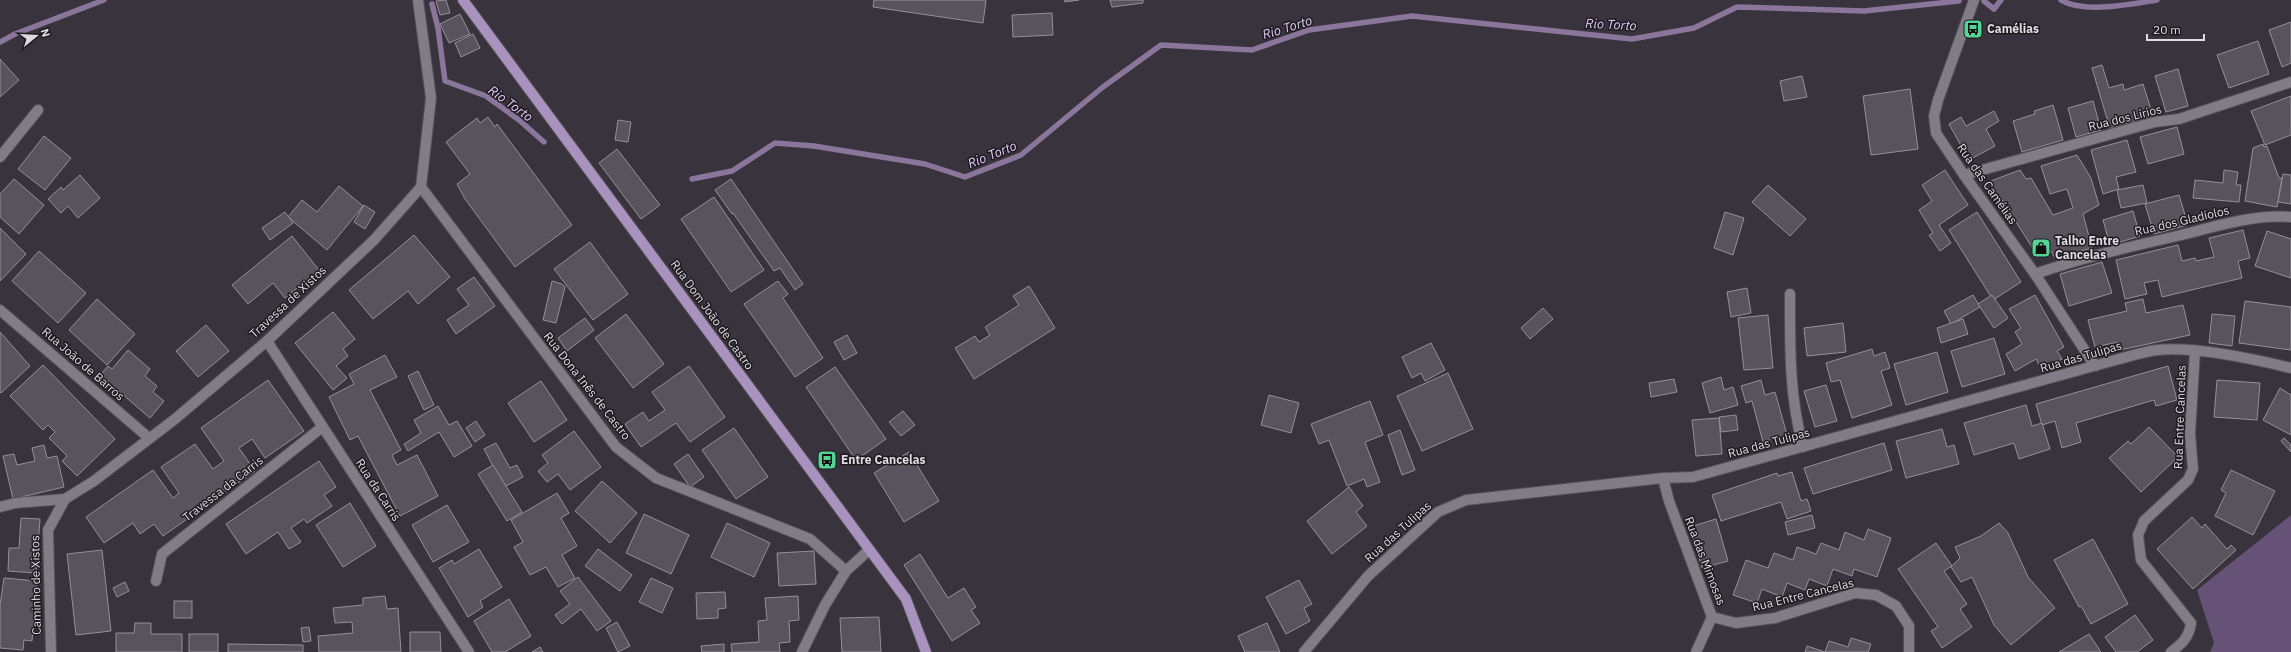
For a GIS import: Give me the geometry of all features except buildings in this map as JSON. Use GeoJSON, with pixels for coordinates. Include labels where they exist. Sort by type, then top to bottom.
{"type":"FeatureCollection","features":[{"type":"Feature","properties":{"kind":"main road","name":"Rua Dom João de Castro"},"geometry":{"type":"LineString","coordinates":[[463,0],[906,599],[928,651]]}},
{"type":"Feature","properties":{"kind":"street"},"geometry":{"type":"LineString","coordinates":[[418,0],[431,98],[421,187]]}},
{"type":"Feature","properties":{"kind":"street","name":"Rua das Camélias"},"geometry":{"type":"LineString","coordinates":[[1974,0],[1938,100],[1934,116],[1936,133],[1964,175],[2035,274],[2095,366]]}},
{"type":"Feature","properties":{"kind":"street","name":"Rua dos Lírios"},"geometry":{"type":"LineString","coordinates":[[1964,175],[2155,122],[2179,119],[2291,82]]}},
{"type":"Feature","properties":{"kind":"street"},"geometry":{"type":"LineString","coordinates":[[0,157],[38,110]]}},
{"type":"Feature","properties":{"kind":"street","name":"Travessa de Xistos"},"geometry":{"type":"LineString","coordinates":[[0,507],[16,503],[65,499],[94,481],[267,341],[374,240],[421,187]]}},
{"type":"Feature","properties":{"kind":"street","name":"Rua Dona Inês de Castro"},"geometry":{"type":"LineString","coordinates":[[421,187],[616,447],[656,478],[810,539],[846,571]]}},
{"type":"Feature","properties":{"kind":"street","name":"Rua dos Gladíolos"},"geometry":{"type":"LineString","coordinates":[[2035,274],[2074,260],[2211,227],[2264,216],[2291,217]]}},
{"type":"Feature","properties":{"kind":"street"},"geometry":{"type":"LineString","coordinates":[[1790,294],[1790,372],[1794,413],[1803,447]]}},
{"type":"Feature","properties":{"kind":"street","name":"Rua João de Barros"},"geometry":{"type":"LineString","coordinates":[[0,310],[149,438]]}},
{"type":"Feature","properties":{"kind":"street","name":"Rua da Carris"},"geometry":{"type":"LineString","coordinates":[[267,341],[321,428],[469,652]]}},
{"type":"Feature","properties":{"kind":"street","name":"Rua das Tulipas"},"geometry":{"type":"LineString","coordinates":[[1304,652],[1368,576],[1438,512],[1466,500],[1663,478],[1693,477],[2157,350],[2195,351],[2252,358],[2291,368]]}},
{"type":"Feature","properties":{"kind":"street","name":"Rua Entre Cancelas"},"geometry":{"type":"LineString","coordinates":[[2171,652],[2189,635],[2191,623],[2141,560],[2138,551],[2138,535],[2144,521],[2188,480],[2193,469],[2190,434],[2195,351]]}},
{"type":"Feature","properties":{"kind":"street","name":"Travessa da Carris"},"geometry":{"type":"LineString","coordinates":[[156,581],[162,554],[321,428]]}},
{"type":"Feature","properties":{"kind":"street","name":"Rua das Mimosas"},"geometry":{"type":"LineString","coordinates":[[1663,478],[1669,501],[1712,617],[1696,652]]}},
{"type":"Feature","properties":{"kind":"street","name":"Caminho de Xistos"},"geometry":{"type":"LineString","coordinates":[[51,652],[48,530],[65,499]]}},
{"type":"Feature","properties":{"kind":"street"},"geometry":{"type":"LineString","coordinates":[[802,652],[824,605],[846,571],[869,550]]}},
{"type":"Feature","properties":{"kind":"street","name":"Rua Entre Cancelas"},"geometry":{"type":"LineString","coordinates":[[1712,617],[1736,623],[1775,618],[1854,593],[1876,595],[1896,606],[1909,626],[1909,652]]}},
{"type":"Feature","properties":{"kind":"shaded area"},"geometry":{"type":"Polygon","coordinates":[[[2291,515],[2291,652],[2210,652],[2214,643],[2197,590],[2291,515]]]}},
{"type":"Feature","properties":{"kind":"waterway","name":"Rio Torto"},"geometry":{"type":"LineString","coordinates":[[0,42],[15,34],[104,0]]}},
{"type":"Feature","properties":{"kind":"waterway","name":"Rio Torto"},"geometry":{"type":"LineString","coordinates":[[1984,1],[1994,9],[2001,0]]}},
{"type":"Feature","properties":{"kind":"waterway","name":"Rio Torto"},"geometry":{"type":"LineString","coordinates":[[2061,0],[2071,4],[2095,7],[2108,7],[2157,0]]}},
{"type":"Feature","properties":{"kind":"waterway","name":"Rio Torto"},"geometry":{"type":"LineString","coordinates":[[692,179],[732,171],[775,143],[814,146],[925,164],[965,177],[1021,155],[1103,87],[1161,45],[1252,50],[1309,30],[1412,16],[1632,39],[1694,28],[1737,7],[1864,11],[1959,1]]}},
{"type":"Feature","properties":{"kind":"waterway","name":"Rio Torto"},"geometry":{"type":"LineString","coordinates":[[432,4],[438,28],[445,81],[486,96],[519,120],[544,142]]}},
{"type":"Feature","properties":{"kind":"place","name":"Camélias"},"geometry":{"type":"Point","coordinates":[1973,29]}},
{"type":"Feature","properties":{"kind":"place","name":"Talho Entre Cancelas"},"geometry":{"type":"Point","coordinates":[2041,248]}},
{"type":"Feature","properties":{"kind":"place","name":"Entre Cancelas"},"geometry":{"type":"Point","coordinates":[827,460]}}]}
